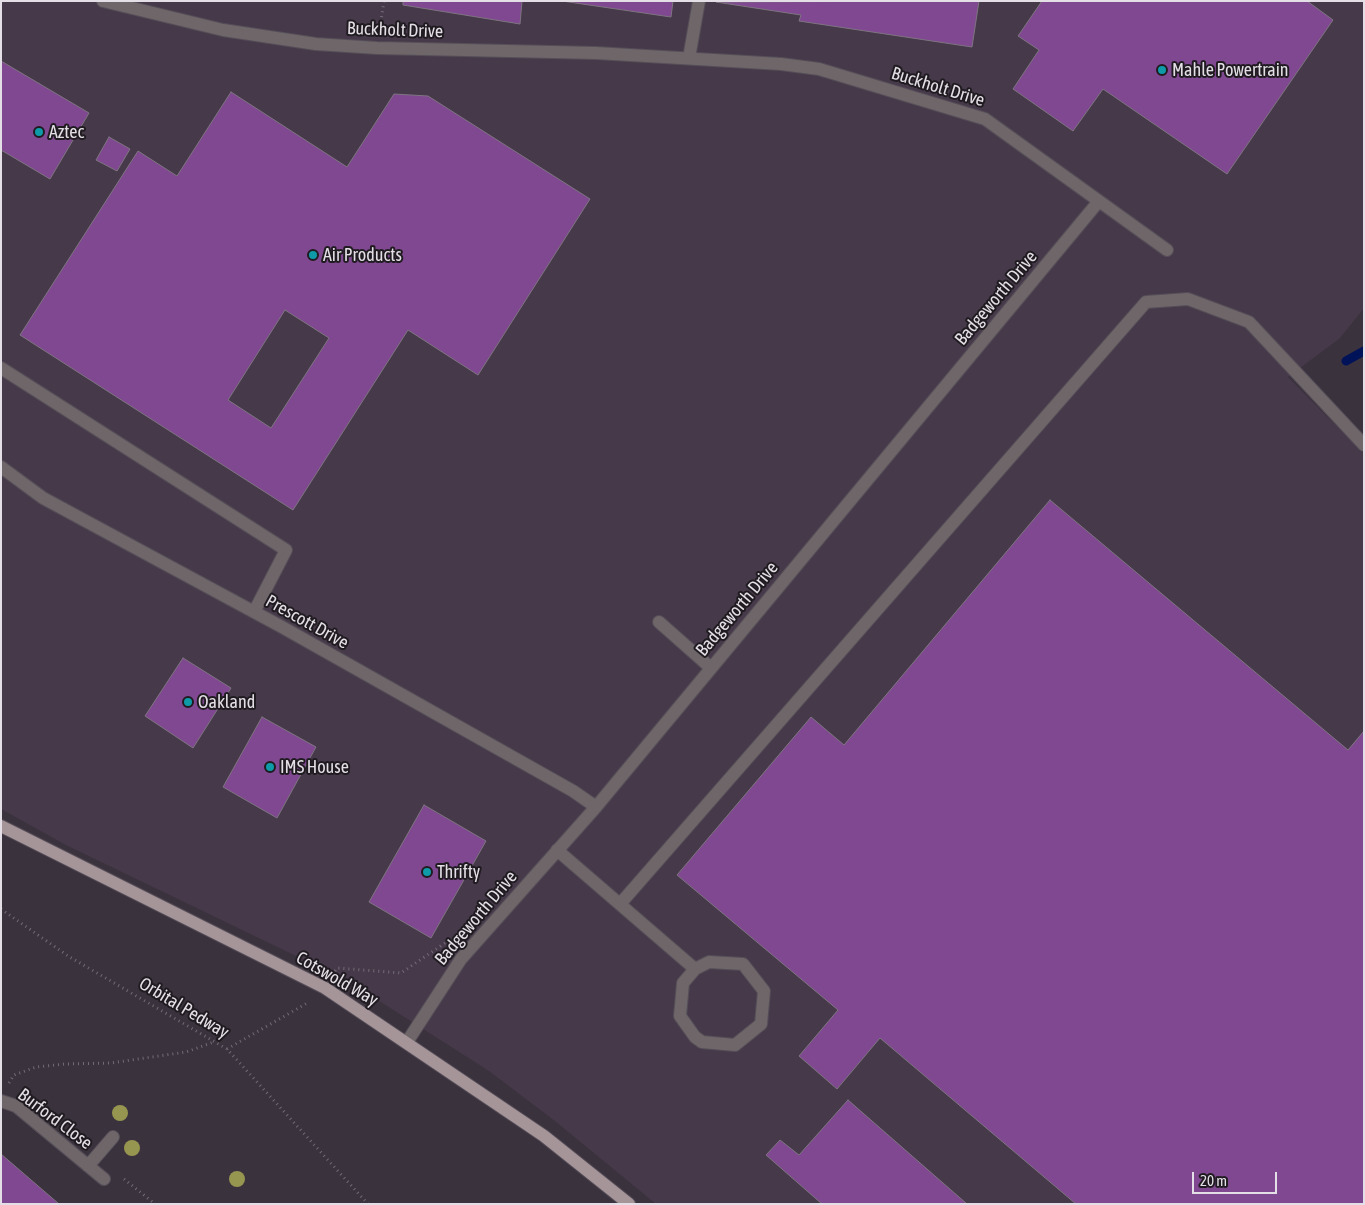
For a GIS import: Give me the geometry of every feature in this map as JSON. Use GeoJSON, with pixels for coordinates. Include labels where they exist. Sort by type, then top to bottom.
{"type":"FeatureCollection","features":[{"type":"Feature","properties":{"kind":"main road","name":"Cotswold Way"},"geometry":{"type":"LineString","coordinates":[[1,826],[325,988],[544,1136],[629,1204]]}},
{"type":"Feature","properties":{"kind":"street","name":"Buckholt Drive"},"geometry":{"type":"LineString","coordinates":[[103,1],[139,5],[223,30],[316,44],[377,48],[586,53],[690,58],[819,69],[985,119],[1167,250]]}},
{"type":"Feature","properties":{"kind":"street"},"geometry":{"type":"LineString","coordinates":[[690,58],[699,1]]}},
{"type":"Feature","properties":{"kind":"street","name":"Badgeworth Drive"},"geometry":{"type":"LineString","coordinates":[[407,1042],[461,960],[596,807],[1099,201]]}},
{"type":"Feature","properties":{"kind":"street"},"geometry":{"type":"LineString","coordinates":[[620,904],[1146,302],[1188,299],[1249,322],[1364,444]]}},
{"type":"Feature","properties":{"kind":"street"},"geometry":{"type":"LineString","coordinates":[[1,368],[286,550],[254,612]]}},
{"type":"Feature","properties":{"kind":"street","name":"Prescott Drive"},"geometry":{"type":"LineString","coordinates":[[1,467],[43,498],[254,612],[573,790],[596,807]]}},
{"type":"Feature","properties":{"kind":"street"},"geometry":{"type":"LineString","coordinates":[[659,622],[711,668]]}},
{"type":"Feature","properties":{"kind":"street"},"geometry":{"type":"LineString","coordinates":[[557,850],[695,969]]}},
{"type":"Feature","properties":{"kind":"street"},"geometry":{"type":"LineString","coordinates":[[709,962],[743,964],[764,991],[761,1024],[735,1045],[702,1042],[695,1037],[680,1016],[684,983],[695,969],[709,962]]}},
{"type":"Feature","properties":{"kind":"street","name":"Burford Close"},"geometry":{"type":"LineString","coordinates":[[1,1101],[16,1106],[104,1179]]}},
{"type":"Feature","properties":{"kind":"street","name":"Burford Close"},"geometry":{"type":"LineString","coordinates":[[88,1166],[113,1137]]}},
{"type":"Feature","properties":{"kind":"path"},"geometry":{"type":"LineString","coordinates":[[377,48],[384,1]]}},
{"type":"Feature","properties":{"kind":"path","name":"Orbital Pedway"},"geometry":{"type":"LineString","coordinates":[[1,909],[68,956],[227,1049],[368,1204]]}},
{"type":"Feature","properties":{"kind":"path"},"geometry":{"type":"LineString","coordinates":[[337,968],[401,973],[449,940]]}},
{"type":"Feature","properties":{"kind":"path"},"geometry":{"type":"LineString","coordinates":[[227,1049],[310,1002]]}},
{"type":"Feature","properties":{"kind":"path"},"geometry":{"type":"LineString","coordinates":[[8,1086],[14,1075],[36,1067],[111,1063],[186,1052],[215,1042]]}},
{"type":"Feature","properties":{"kind":"shaded area"},"geometry":{"type":"Polygon","coordinates":[[[1,1],[1364,1],[1364,308],[1340,338],[1288,377],[1364,454],[1364,1204],[656,1204],[555,1121],[489,1071],[348,981],[66,845],[1,809],[1,1]]]}},
{"type":"Feature","properties":{"kind":"building"},"geometry":{"type":"Polygon","coordinates":[[[403,1],[522,1],[520,24],[403,5],[403,1]]]}},
{"type":"Feature","properties":{"kind":"building"},"geometry":{"type":"Polygon","coordinates":[[[562,1],[673,1],[671,17],[562,1]]]}},
{"type":"Feature","properties":{"kind":"building"},"geometry":{"type":"Polygon","coordinates":[[[979,1],[972,47],[799,21],[801,15],[716,2],[979,1]]]}},
{"type":"Feature","properties":{"kind":"building","name":"Mahle Powertrain"},"geometry":{"type":"Polygon","coordinates":[[[1042,1],[1307,1],[1333,20],[1227,174],[1103,89],[1073,131],[1013,89],[1039,50],[1018,36],[1042,1]]]}},
{"type":"Feature","properties":{"kind":"building","name":"Aztec"},"geometry":{"type":"Polygon","coordinates":[[[1,61],[89,113],[50,179],[1,150],[1,61]]]}},
{"type":"Feature","properties":{"kind":"building","name":"Air Products"},"geometry":{"type":"Polygon","coordinates":[[[231,92],[347,167],[394,94],[428,96],[590,199],[478,375],[408,330],[293,510],[20,335],[138,151],[177,176],[231,92]],[[285,310],[228,400],[271,428],[329,338],[285,310]]]}},
{"type":"Feature","properties":{"kind":"building"},"geometry":{"type":"Polygon","coordinates":[[[109,137],[130,149],[117,171],[96,160],[109,137]]]}},
{"type":"Feature","properties":{"kind":"building"},"geometry":{"type":"Polygon","coordinates":[[[1050,500],[1348,750],[1364,731],[1364,1204],[1076,1204],[880,1038],[837,1089],[799,1056],[838,1010],[677,875],[811,717],[844,745],[1050,500]]]}},
{"type":"Feature","properties":{"kind":"building","name":"Oakland"},"geometry":{"type":"Polygon","coordinates":[[[183,658],[231,688],[193,748],[145,716],[183,658]]]}},
{"type":"Feature","properties":{"kind":"building","name":"IMS House"},"geometry":{"type":"Polygon","coordinates":[[[262,717],[316,747],[277,818],[223,787],[262,717]]]}},
{"type":"Feature","properties":{"kind":"building","name":"Thrifty"},"geometry":{"type":"Polygon","coordinates":[[[424,805],[486,841],[431,938],[369,902],[424,805]]]}},
{"type":"Feature","properties":{"kind":"building"},"geometry":{"type":"Polygon","coordinates":[[[848,1100],[967,1204],[822,1204],[766,1155],[780,1140],[799,1155],[848,1100]]]}},
{"type":"Feature","properties":{"kind":"building"},"geometry":{"type":"Polygon","coordinates":[[[1,1154],[59,1204],[1,1204],[1,1154]]]}},
{"type":"Feature","properties":{"kind":"waterway"},"geometry":{"type":"LineString","coordinates":[[1346,361],[1364,351]]}},
{"type":"Feature","properties":{"kind":"place","name":"Mahle Powertrain"},"geometry":{"type":"Point","coordinates":[1162,70]}},
{"type":"Feature","properties":{"kind":"place","name":"Aztec"},"geometry":{"type":"Point","coordinates":[39,132]}},
{"type":"Feature","properties":{"kind":"place","name":"Air Products"},"geometry":{"type":"Point","coordinates":[313,255]}},
{"type":"Feature","properties":{"kind":"place","name":"Oakland"},"geometry":{"type":"Point","coordinates":[188,702]}},
{"type":"Feature","properties":{"kind":"place","name":"IMS House"},"geometry":{"type":"Point","coordinates":[270,767]}},
{"type":"Feature","properties":{"kind":"place","name":"Thrifty"},"geometry":{"type":"Point","coordinates":[427,872]}}]}
